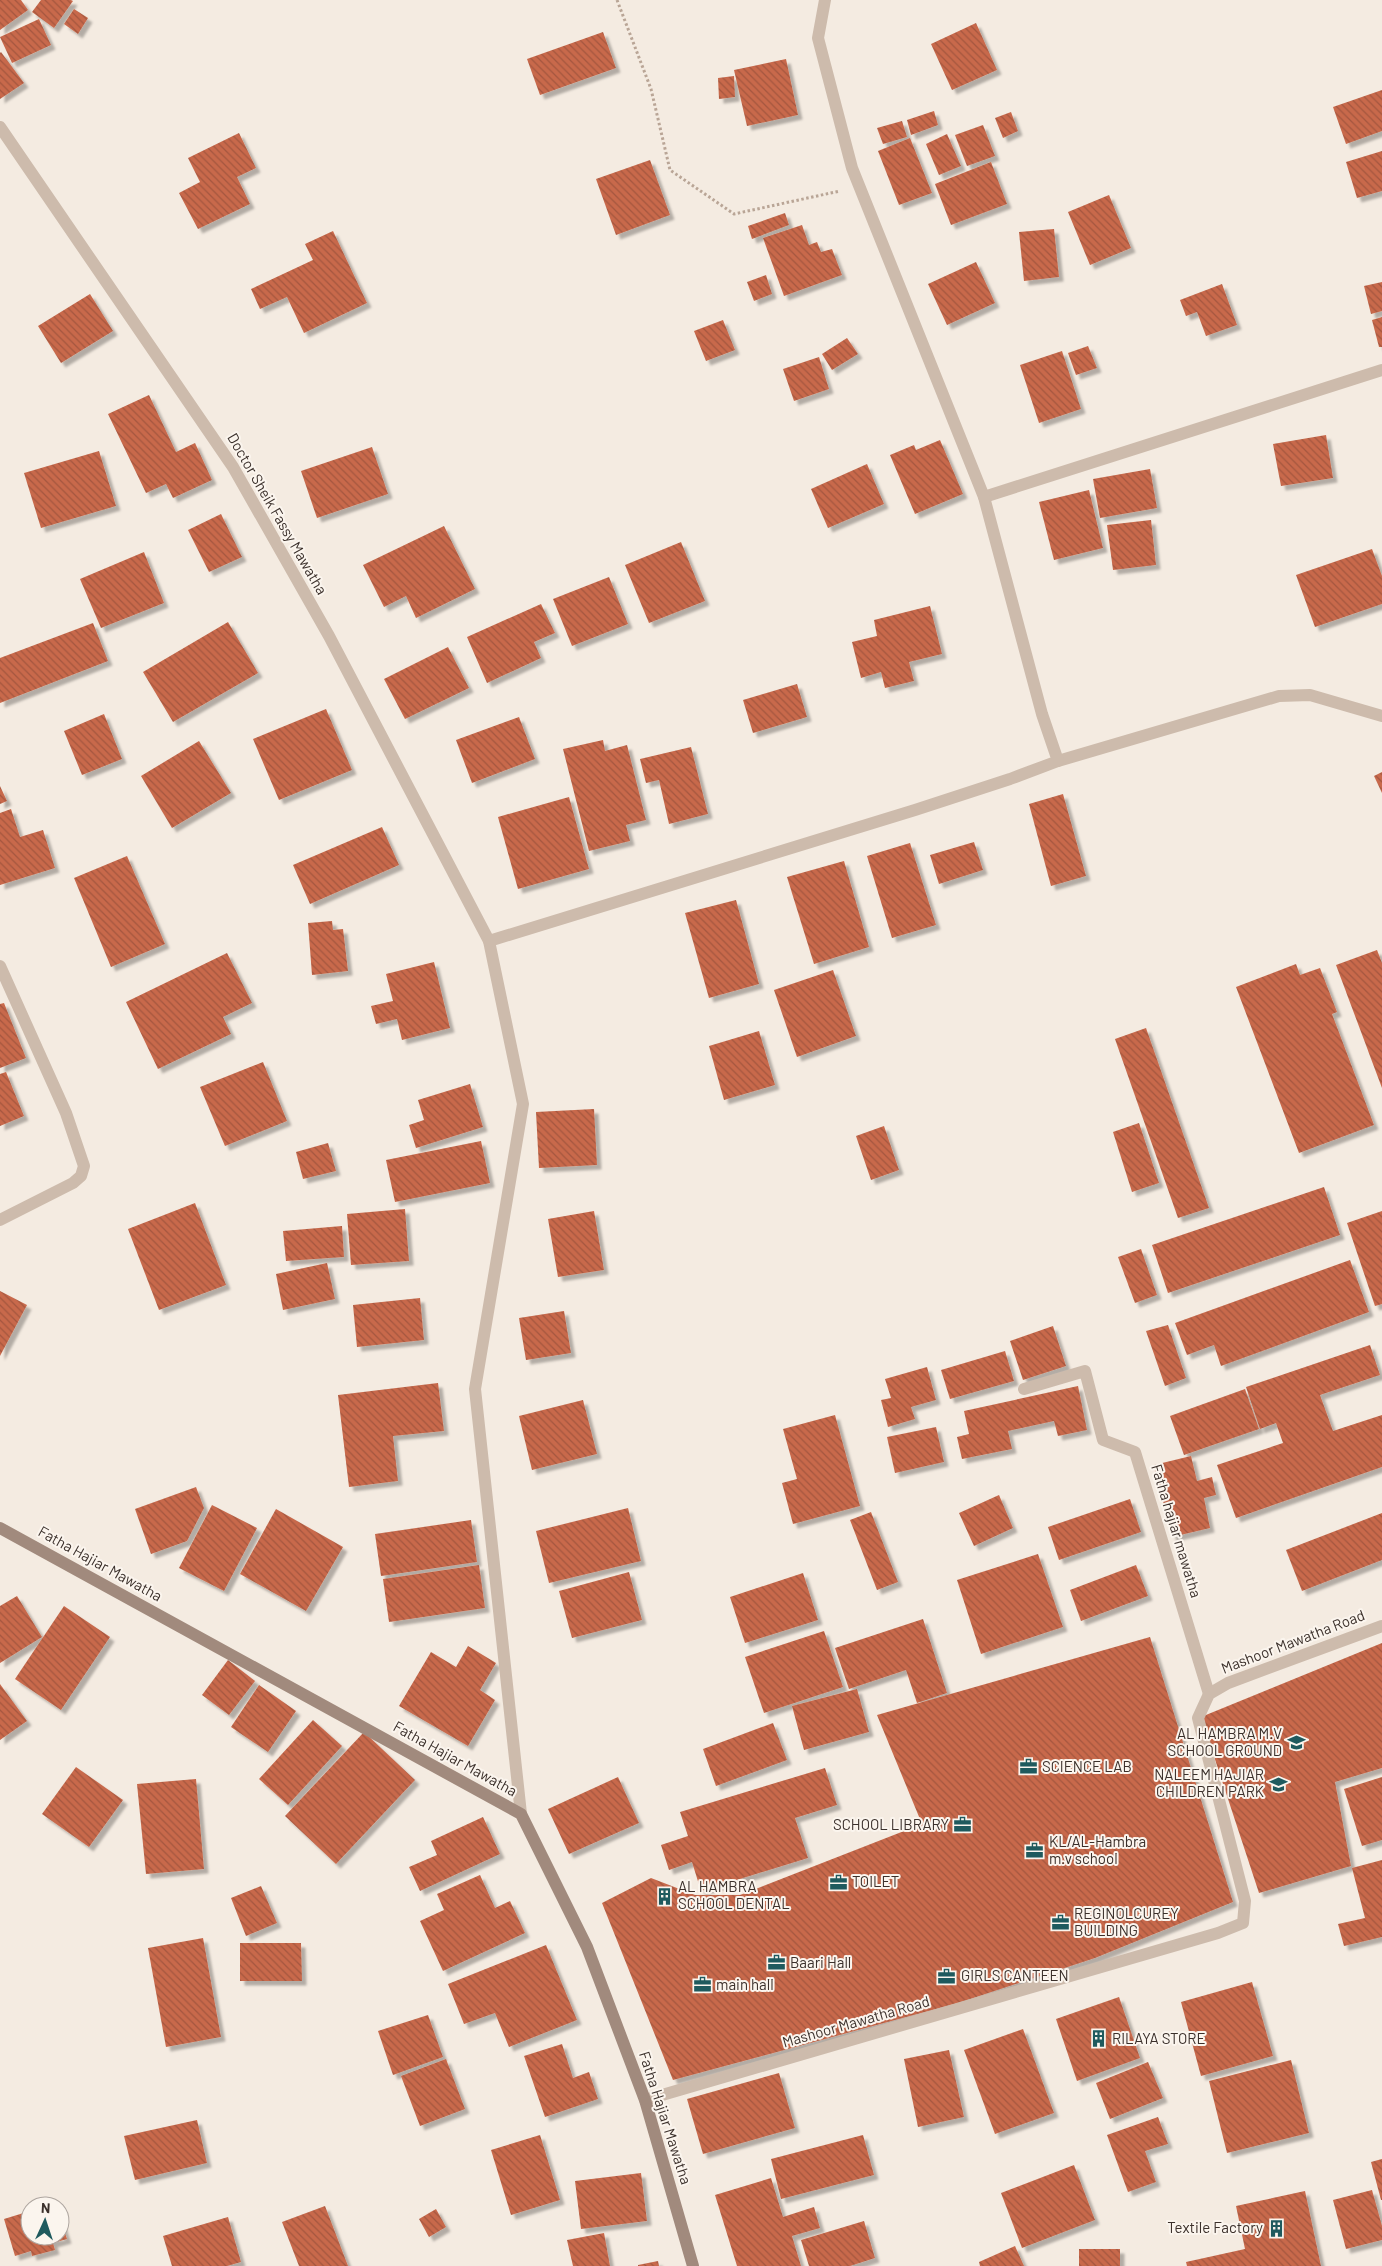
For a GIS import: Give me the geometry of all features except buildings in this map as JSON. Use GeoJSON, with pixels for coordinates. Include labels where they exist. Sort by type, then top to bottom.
{"type":"FeatureCollection","features":[{"type":"Feature","properties":{"kind":"street"},"geometry":{"type":"LineString","coordinates":[[825,0],[818,38],[852,168],[984,497],[1042,714],[1058,761]]}},
{"type":"Feature","properties":{"kind":"street","name":"Doctor Sheik Fassy Mawatha"},"geometry":{"type":"LineString","coordinates":[[0,126],[233,467],[329,636],[489,942],[523,1104],[475,1389],[521,1814]]}},
{"type":"Feature","properties":{"kind":"street"},"geometry":{"type":"LineString","coordinates":[[984,497],[1382,370]]}},
{"type":"Feature","properties":{"kind":"street"},"geometry":{"type":"LineString","coordinates":[[489,942],[916,810],[1058,761],[1279,696],[1310,695],[1382,716]]}},
{"type":"Feature","properties":{"kind":"street"},"geometry":{"type":"LineString","coordinates":[[0,966],[66,1113],[84,1166],[82,1176],[73,1183],[0,1220]]}},
{"type":"Feature","properties":{"kind":"street","name":"Fatha hajiar mawatha"},"geometry":{"type":"LineString","coordinates":[[1024,1389],[1084,1371],[1103,1440],[1135,1452],[1209,1694]]}},
{"type":"Feature","properties":{"kind":"street","name":"Fatha Hajiar Mawatha"},"geometry":{"type":"LineString","coordinates":[[0,1528],[521,1814],[587,1947],[645,2100],[693,2266]]}},
{"type":"Feature","properties":{"kind":"street","name":"Mashoor Mawatha Road"},"geometry":{"type":"LineString","coordinates":[[645,2100],[1218,1933],[1243,1923],[1245,1901],[1198,1718],[1209,1694],[1228,1683],[1382,1626]]}},
{"type":"Feature","properties":{"kind":"path"},"geometry":{"type":"LineString","coordinates":[[617,0],[651,90],[670,170],[734,214],[860,186]]}},
{"type":"Feature","properties":{"kind":"place","name":"AL HAMBRA M.V SCHOOL GROUND"},"geometry":{"type":"Point","coordinates":[1296,1743]}},
{"type":"Feature","properties":{"kind":"place","name":"SCIENCE LAB"},"geometry":{"type":"Point","coordinates":[1028,1767]}},
{"type":"Feature","properties":{"kind":"place","name":"NALEEM HAJIAR CHILDREN PARK"},"geometry":{"type":"Point","coordinates":[1278,1784]}},
{"type":"Feature","properties":{"kind":"place","name":"SCHOOL LIBRARY"},"geometry":{"type":"Point","coordinates":[963,1825]}},
{"type":"Feature","properties":{"kind":"place","name":"KL/AL-Hambra m.v school"},"geometry":{"type":"Point","coordinates":[1035,1851]}},
{"type":"Feature","properties":{"kind":"place","name":"TOILET"},"geometry":{"type":"Point","coordinates":[838,1882]}},
{"type":"Feature","properties":{"kind":"place","name":"AL HAMBRA SCHOOL DENTAL"},"geometry":{"type":"Point","coordinates":[664,1896]}},
{"type":"Feature","properties":{"kind":"place","name":"REGINOLCUREY BUILDING"},"geometry":{"type":"Point","coordinates":[1060,1923]}},
{"type":"Feature","properties":{"kind":"place","name":"Baari Hall"},"geometry":{"type":"Point","coordinates":[776,1963]}},
{"type":"Feature","properties":{"kind":"place","name":"GIRLS CANTEEN"},"geometry":{"type":"Point","coordinates":[947,1976]}},
{"type":"Feature","properties":{"kind":"place","name":"main hall"},"geometry":{"type":"Point","coordinates":[702,1985]}},
{"type":"Feature","properties":{"kind":"place","name":"RILAYA STORE"},"geometry":{"type":"Point","coordinates":[1098,2039]}},
{"type":"Feature","properties":{"kind":"place","name":"Textile Factory"},"geometry":{"type":"Point","coordinates":[1277,2228]}}]}
